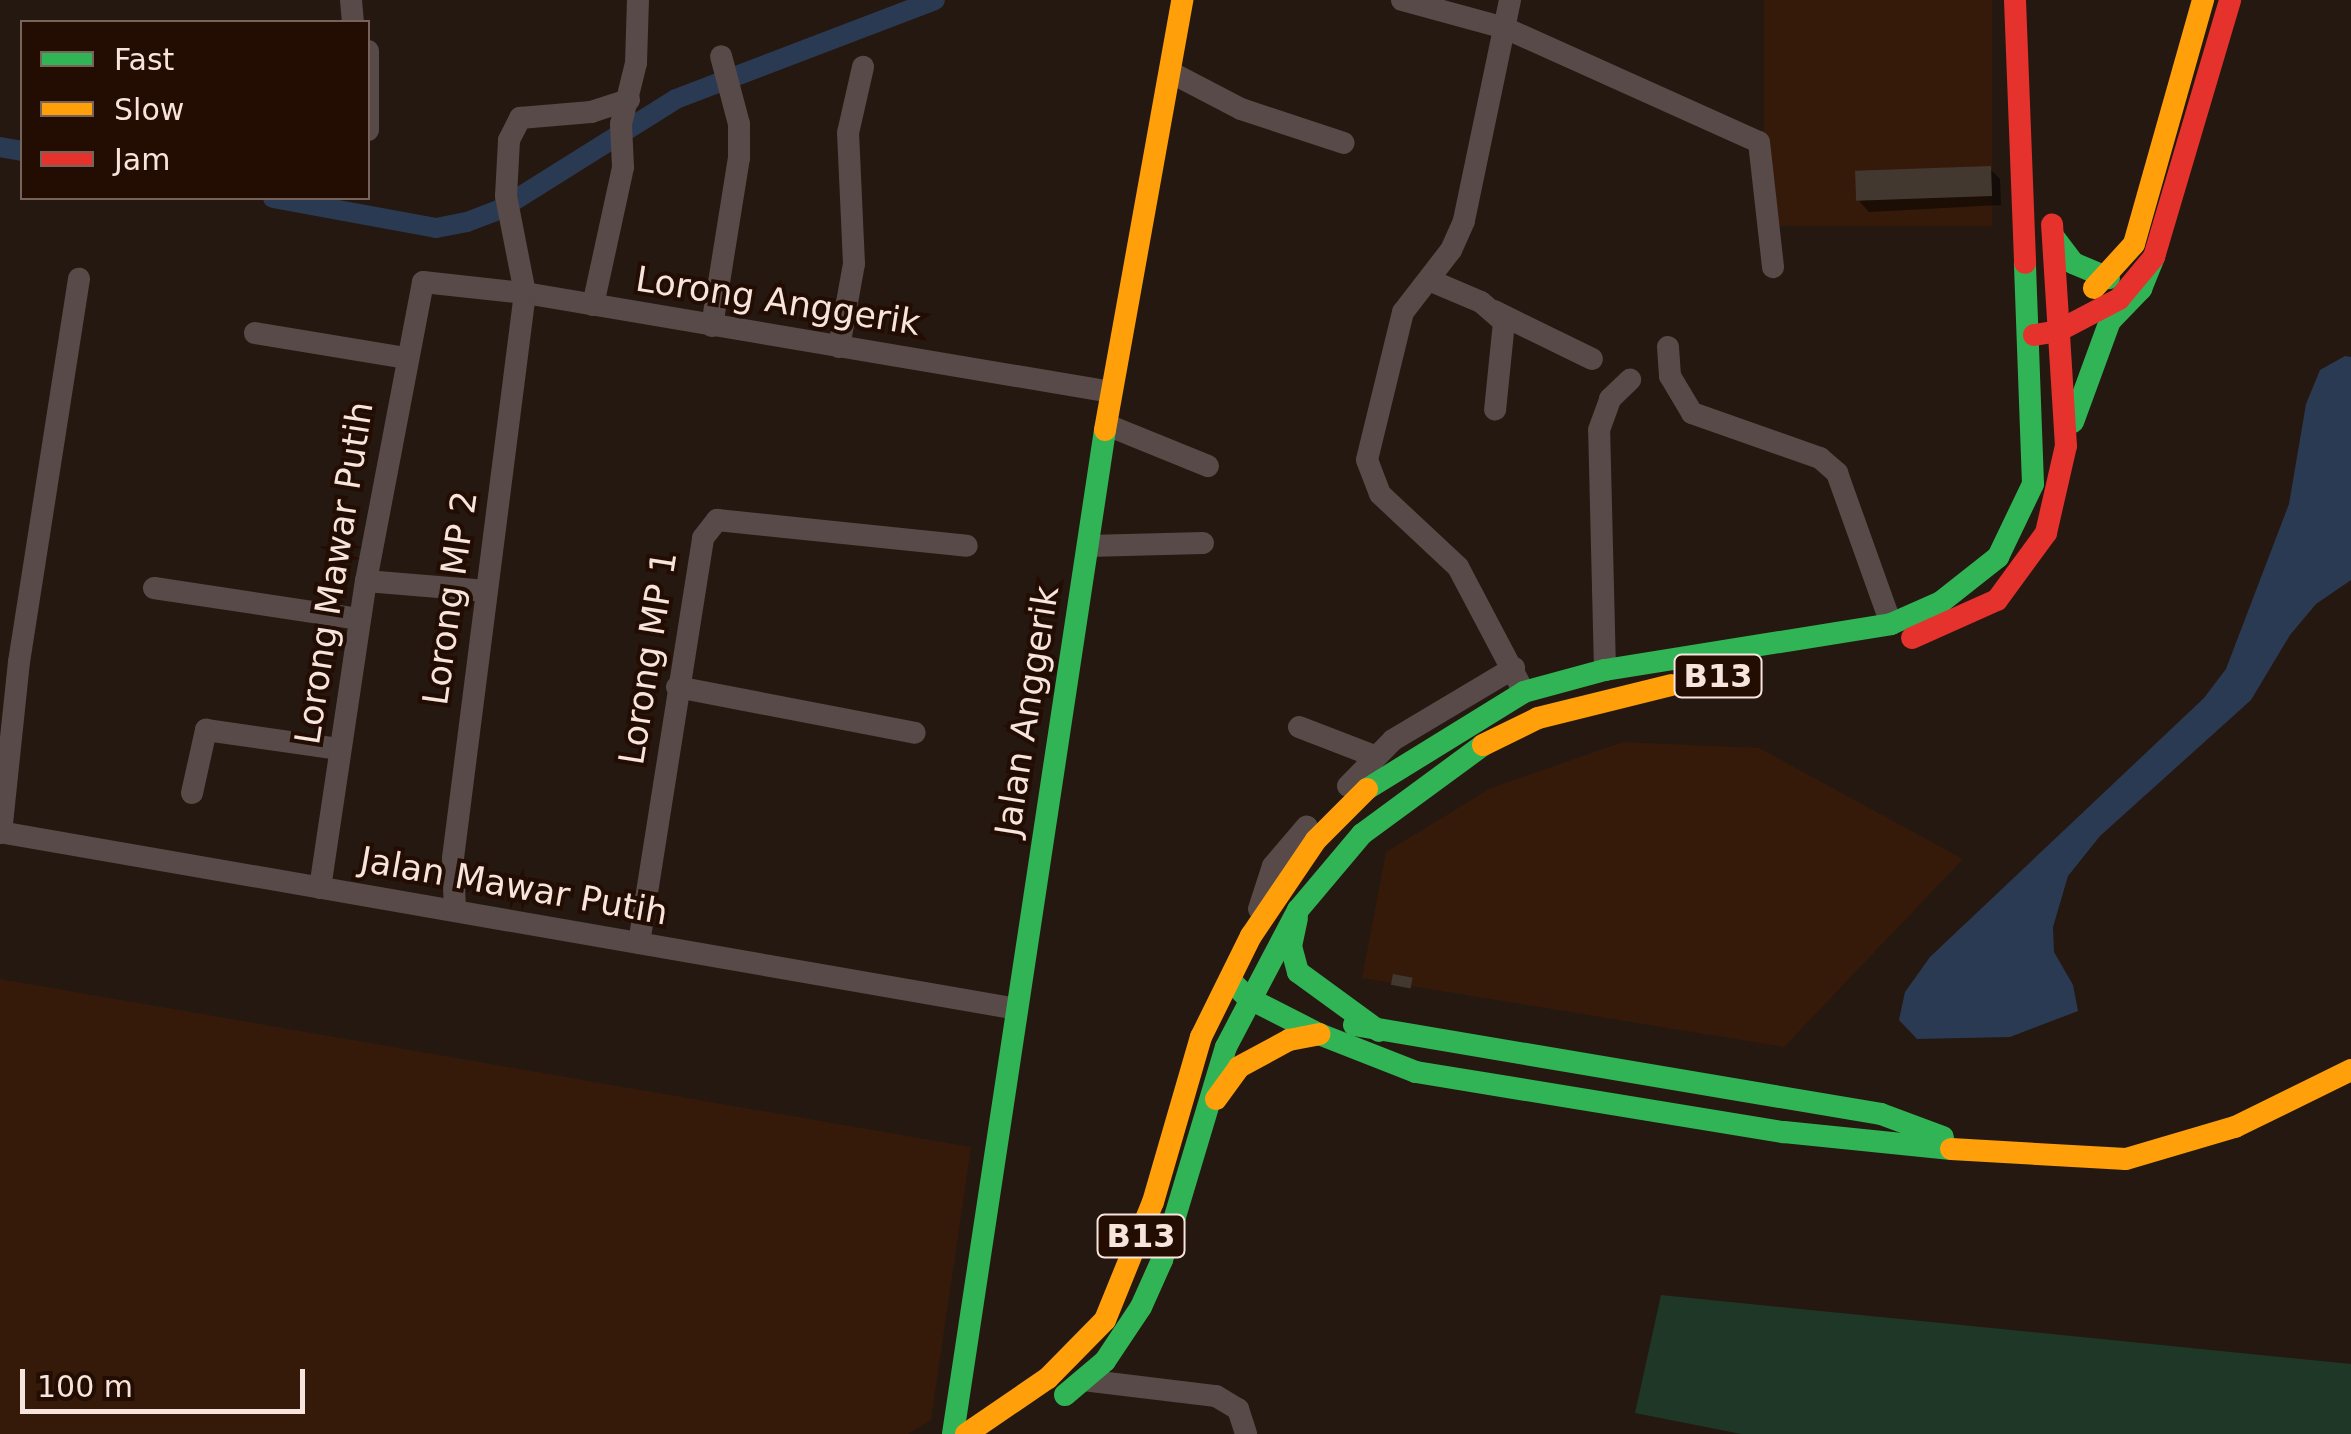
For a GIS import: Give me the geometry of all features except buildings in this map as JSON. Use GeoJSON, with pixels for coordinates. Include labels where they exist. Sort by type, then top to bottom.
{"type":"FeatureCollection","features":[{"type":"Feature","properties":{"kind":"main road","name":"Jalan Anggerik"},"geometry":{"type":"LineString","coordinates":[[952,1434],[1111,392],[1182,0]]}},
{"type":"Feature","properties":{"kind":"main road","name":"B13"},"geometry":{"type":"LineString","coordinates":[[966,1434],[1048,1378],[1105,1320],[1144,1227],[1201,1037],[1251,936],[1316,840],[1375,781],[1524,692],[1605,670],[1890,624],[1972,581],[1998,558],[2021,520],[2033,484],[2028,258],[2015,0]]}},
{"type":"Feature","properties":{"kind":"main road"},"geometry":{"type":"LineString","coordinates":[[2029,310],[2056,306],[2109,278],[2134,244],[2203,0]]}},
{"type":"Feature","properties":{"kind":"main road"},"geometry":{"type":"LineString","coordinates":[[2066,446],[2090,362],[2110,321],[2142,288],[2154,257],[2230,0]]}},
{"type":"Feature","properties":{"kind":"main road","name":"B13"},"geometry":{"type":"LineString","coordinates":[[1010,1434],[1083,1380],[1122,1339],[1162,1260],[1205,1114],[1252,990],[1298,910],[1362,834],[1438,774],[1538,718],[1612,696],[1928,635],[1968,618],[2018,579],[2046,533],[2066,446],[2051,197]]}},
{"type":"Feature","properties":{"kind":"main road"},"geometry":{"type":"LineString","coordinates":[[2053,236],[2073,263],[2109,278]]}},
{"type":"Feature","properties":{"kind":"main road"},"geometry":{"type":"LineString","coordinates":[[2030,336],[2058,331],[2119,299],[2154,257]]}},
{"type":"Feature","properties":{"kind":"main road"},"geometry":{"type":"LineString","coordinates":[[1298,910],[1292,946],[1298,972],[1380,1031]]}},
{"type":"Feature","properties":{"kind":"main road"},"geometry":{"type":"LineString","coordinates":[[1230,980],[1327,1020],[1718,1090],[1881,1114],[1980,1150]]}},
{"type":"Feature","properties":{"kind":"main road"},"geometry":{"type":"LineString","coordinates":[[1252,990],[1319,1034],[1416,1072],[1716,1123],[2056,1160],[2126,1159],[2168,1150],[2252,1120],[2351,1070]]}},
{"type":"Feature","properties":{"kind":"main road"},"geometry":{"type":"LineString","coordinates":[[1205,1114],[1239,1067],[1288,1040],[1319,1034]]}},
{"type":"Feature","properties":{"kind":"main road"},"geometry":{"type":"LineString","coordinates":[[1716,1123],[1718,1090]]}},
{"type":"Feature","properties":{"kind":"street"},"geometry":{"type":"LineString","coordinates":[[593,306],[622,149],[620,124],[628,100],[638,0]]}},
{"type":"Feature","properties":{"kind":"street"},"geometry":{"type":"LineString","coordinates":[[1402,0],[1505,28],[1759,142],[1772,267]]}},
{"type":"Feature","properties":{"kind":"street"},"geometry":{"type":"LineString","coordinates":[[1510,0],[1464,221],[1404,312],[1368,460],[1370,478],[1458,567],[1524,692]]}},
{"type":"Feature","properties":{"kind":"street"},"geometry":{"type":"LineString","coordinates":[[840,347],[854,264],[848,133],[864,67]]}},
{"type":"Feature","properties":{"kind":"street"},"geometry":{"type":"LineString","coordinates":[[712,326],[739,158],[725,68]]}},
{"type":"Feature","properties":{"kind":"street"},"geometry":{"type":"LineString","coordinates":[[1170,72],[1241,109],[1344,142]]}},
{"type":"Feature","properties":{"kind":"street","name":"Lorong MP 2"},"geometry":{"type":"LineString","coordinates":[[455,911],[452,858],[525,294],[506,196],[509,140],[520,118],[591,112],[628,100]]}},
{"type":"Feature","properties":{"kind":"street"},"geometry":{"type":"LineString","coordinates":[[0,832],[18,662],[79,278]]}},
{"type":"Feature","properties":{"kind":"street","name":"Lorong Anggerik"},"geometry":{"type":"LineString","coordinates":[[434,279],[1111,392]]}},
{"type":"Feature","properties":{"kind":"street","name":"Lorong Mawar Putih"},"geometry":{"type":"LineString","coordinates":[[320,888],[366,581],[418,292],[434,279]]}},
{"type":"Feature","properties":{"kind":"street"},"geometry":{"type":"LineString","coordinates":[[1428,280],[1592,359]]}},
{"type":"Feature","properties":{"kind":"street"},"geometry":{"type":"LineString","coordinates":[[1494,311],[1506,333],[1494,410]]}},
{"type":"Feature","properties":{"kind":"street"},"geometry":{"type":"LineString","coordinates":[[255,333],[406,358]]}},
{"type":"Feature","properties":{"kind":"street"},"geometry":{"type":"LineString","coordinates":[[1668,347],[1670,376],[1692,412],[1820,458],[1838,473],[1890,624]]}},
{"type":"Feature","properties":{"kind":"street"},"geometry":{"type":"LineString","coordinates":[[1605,670],[1599,430],[1610,399],[1630,380]]}},
{"type":"Feature","properties":{"kind":"street"},"geometry":{"type":"LineString","coordinates":[[1107,425],[1208,466]]}},
{"type":"Feature","properties":{"kind":"street","name":"Lorong MP 1"},"geometry":{"type":"LineString","coordinates":[[638,943],[703,538],[717,520],[967,546]]}},
{"type":"Feature","properties":{"kind":"street"},"geometry":{"type":"LineString","coordinates":[[1088,546],[1203,542]]}},
{"type":"Feature","properties":{"kind":"street"},"geometry":{"type":"LineString","coordinates":[[366,581],[487,591]]}},
{"type":"Feature","properties":{"kind":"street"},"geometry":{"type":"LineString","coordinates":[[154,588],[360,619]]}},
{"type":"Feature","properties":{"kind":"street"},"geometry":{"type":"LineString","coordinates":[[1251,936],[1273,866],[1374,756],[1514,668]]}},
{"type":"Feature","properties":{"kind":"street"},"geometry":{"type":"LineString","coordinates":[[677,687],[915,733]]}},
{"type":"Feature","properties":{"kind":"street"},"geometry":{"type":"LineString","coordinates":[[1299,728],[1374,756]]}},
{"type":"Feature","properties":{"kind":"street"},"geometry":{"type":"LineString","coordinates":[[192,793],[206,730],[340,749]]}},
{"type":"Feature","properties":{"kind":"street","name":"Jalan Mawar Putih"},"geometry":{"type":"LineString","coordinates":[[0,832],[1017,1009]]}},
{"type":"Feature","properties":{"kind":"street"},"geometry":{"type":"LineString","coordinates":[[1122,1339],[1124,1367],[1146,1383]]}},
{"type":"Feature","properties":{"kind":"street"},"geometry":{"type":"LineString","coordinates":[[1083,1380],[1146,1383],[1228,1402],[1244,1418],[1246,1434]]}},
{"type":"Feature","properties":{"kind":"shaded area"},"geometry":{"type":"Polygon","coordinates":[[[1764,0],[1992,0],[1992,226],[1764,226],[1764,0]]]}},
{"type":"Feature","properties":{"kind":"shaded area"},"geometry":{"type":"Polygon","coordinates":[[[1623,742],[1759,748],[1963,859],[1784,1047],[1362,978],[1386,852],[1491,788],[1623,742]]]}},
{"type":"Feature","properties":{"kind":"shaded area"},"geometry":{"type":"Polygon","coordinates":[[[0,979],[971,1147],[931,1420],[908,1434],[0,1434],[0,979]]]}},
{"type":"Feature","properties":{"kind":"green space"},"geometry":{"type":"Polygon","coordinates":[[[1661,1295],[2351,1364],[2351,1434],[1741,1434],[1635,1413],[1661,1295]]]}},
{"type":"Feature","properties":{"kind":"water"},"geometry":{"type":"Polygon","coordinates":[[[2345,356],[2351,357],[2351,580],[2316,604],[2290,635],[2251,700],[2100,836],[2068,876],[2053,927],[2054,952],[2073,985],[2078,1011],[2010,1037],[1917,1039],[1899,1020],[1905,992],[1930,957],[2204,698],[2226,669],[2289,504],[2306,404],[2320,370],[2345,356]]]}},
{"type":"Feature","properties":{"kind":"waterway"},"geometry":{"type":"LineString","coordinates":[[284,200],[436,228],[467,222],[499,210],[676,99],[935,0]]}},
{"type":"Feature","properties":{"kind":"waterway"},"geometry":{"type":"LineString","coordinates":[[0,147],[20,151]]}},
{"type":"Feature","properties":{"kind":"traffic: fast"},"geometry":{"type":"LineString","coordinates":[[2053,236],[2073,263],[2109,278]]}},
{"type":"Feature","properties":{"kind":"traffic: fast"},"geometry":{"type":"LineString","coordinates":[[2073,422],[2110,321],[2141,289],[2154,257]]}},
{"type":"Feature","properties":{"kind":"traffic: fast"},"geometry":{"type":"LineString","coordinates":[[1367,789],[1524,692],[1605,670],[1891,624],[1941,602],[1998,557],[2033,484],[2025,263]]}},
{"type":"Feature","properties":{"kind":"traffic: fast"},"geometry":{"type":"LineString","coordinates":[[953,1434],[1105,430]]}},
{"type":"Feature","properties":{"kind":"traffic: fast"},"geometry":{"type":"LineString","coordinates":[[1065,1395],[1105,1361],[1141,1307],[1162,1260],[1226,1047],[1298,910],[1362,834],[1483,745]]}},
{"type":"Feature","properties":{"kind":"traffic: fast"},"geometry":{"type":"LineString","coordinates":[[1297,918],[1291,946],[1298,972],[1379,1031]]}},
{"type":"Feature","properties":{"kind":"traffic: fast"},"geometry":{"type":"LineString","coordinates":[[1233,983],[1248,998],[1319,1034],[1416,1072],[1784,1132],[1951,1149]]}},
{"type":"Feature","properties":{"kind":"traffic: fast"},"geometry":{"type":"LineString","coordinates":[[1354,1025],[1881,1114],[1943,1137]]}},
{"type":"Feature","properties":{"kind":"traffic: slow"},"geometry":{"type":"LineString","coordinates":[[1105,430],[1182,0]]}},
{"type":"Feature","properties":{"kind":"traffic: slow"},"geometry":{"type":"LineString","coordinates":[[2094,288],[2134,244],[2203,0]]}},
{"type":"Feature","properties":{"kind":"traffic: slow"},"geometry":{"type":"LineString","coordinates":[[1483,745],[1538,718],[1671,685]]}},
{"type":"Feature","properties":{"kind":"traffic: slow"},"geometry":{"type":"LineString","coordinates":[[966,1434],[1048,1378],[1105,1320],[1153,1202],[1201,1037],[1251,936],[1316,840],[1367,789]]}},
{"type":"Feature","properties":{"kind":"traffic: slow"},"geometry":{"type":"LineString","coordinates":[[1216,1099],[1239,1067],[1289,1040],[1319,1034]]}},
{"type":"Feature","properties":{"kind":"traffic: slow"},"geometry":{"type":"LineString","coordinates":[[1951,1149],[2126,1159],[2235,1127],[2351,1070]]}},
{"type":"Feature","properties":{"kind":"traffic: jam"},"geometry":{"type":"LineString","coordinates":[[2015,0],[2025,263]]}},
{"type":"Feature","properties":{"kind":"traffic: jam"},"geometry":{"type":"LineString","coordinates":[[2034,335],[2058,331],[2119,299],[2154,257],[2230,0]]}},
{"type":"Feature","properties":{"kind":"traffic: jam"},"geometry":{"type":"LineString","coordinates":[[1912,638],[1997,600],[2046,533],[2066,446],[2052,224]]}}]}
